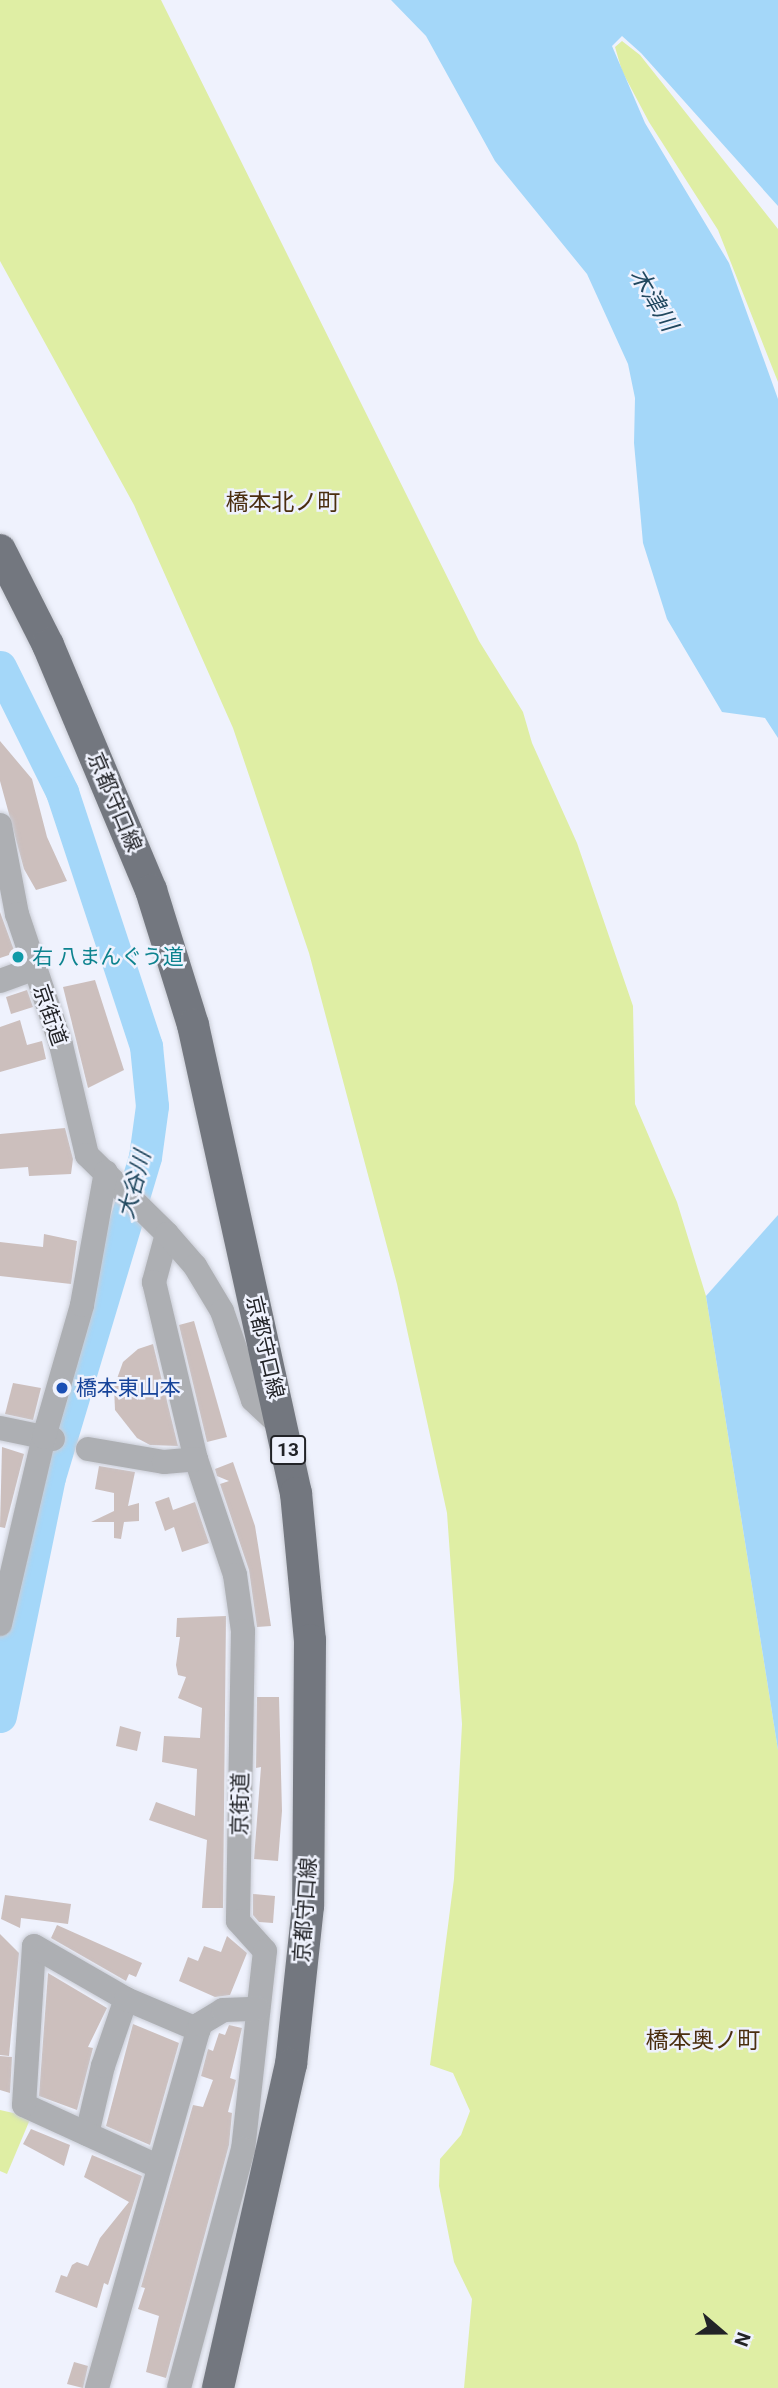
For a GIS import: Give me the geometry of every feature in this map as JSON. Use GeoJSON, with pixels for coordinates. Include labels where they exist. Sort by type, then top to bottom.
{"type":"FeatureCollection","features":[{"type":"Feature","properties":{"kind":"main road","name":"京都守口線"},"geometry":{"type":"LineString","coordinates":[[0,550],[48,645],[151,890],[193,1025],[296,1493],[310,1640],[308,1906],[290,2064],[218,2388]]}},
{"type":"Feature","properties":{"kind":"street","name":"京街道"},"geometry":{"type":"LineString","coordinates":[[0,825],[17,914],[33,969],[61,1045],[86,1155],[161,1226],[195,1266],[222,1311],[253,1400],[284,1429]]}},
{"type":"Feature","properties":{"kind":"street"},"geometry":{"type":"LineString","coordinates":[[0,981],[33,969]]}},
{"type":"Feature","properties":{"kind":"street"},"geometry":{"type":"LineString","coordinates":[[0,1624],[82,1305],[106,1172]]}},
{"type":"Feature","properties":{"kind":"street","name":"京街道"},"geometry":{"type":"LineString","coordinates":[[161,1226],[154,1282],[196,1459],[235,1575],[243,1631],[238,1921],[265,1951],[243,2149],[179,2388]]}},
{"type":"Feature","properties":{"kind":"street"},"geometry":{"type":"LineString","coordinates":[[0,1428],[49,1438]]}},
{"type":"Feature","properties":{"kind":"street"},"geometry":{"type":"LineString","coordinates":[[88,1449],[164,1462],[196,1459]]}},
{"type":"Feature","properties":{"kind":"street"},"geometry":{"type":"LineString","coordinates":[[157,2166],[24,2105],[34,1946],[126,1999],[198,2030]]}},
{"type":"Feature","properties":{"kind":"street"},"geometry":{"type":"LineString","coordinates":[[87,2134],[103,2066],[126,1999]]}},
{"type":"Feature","properties":{"kind":"street"},"geometry":{"type":"LineString","coordinates":[[97,2388],[157,2166],[200,2024],[223,2010],[258,2009]]}},
{"type":"Feature","properties":{"kind":"green space"},"geometry":{"type":"Polygon","coordinates":[[[0,0],[161,0],[479,641],[523,712],[532,743],[577,843],[633,1006],[635,1104],[677,1202],[706,1296],[778,1750],[778,2388],[464,2388],[472,2299],[454,2262],[439,2186],[440,2159],[461,2135],[470,2111],[453,2073],[430,2065],[454,1879],[462,1724],[447,1513],[397,1284],[309,953],[233,728],[134,505],[0,261],[0,0]]]}},
{"type":"Feature","properties":{"kind":"green space"},"geometry":{"type":"Polygon","coordinates":[[[622,41],[640,55],[778,229],[778,382],[718,230],[649,122],[622,71],[615,47],[622,41]]]}},
{"type":"Feature","properties":{"kind":"green space"},"geometry":{"type":"Polygon","coordinates":[[[0,2110],[31,2117],[7,2174],[0,2171],[0,2110]]]}},
{"type":"Feature","properties":{"kind":"water","name":"木津川"},"geometry":{"type":"Polygon","coordinates":[[[391,0],[778,0],[778,206],[641,53],[622,36],[612,46],[645,123],[729,263],[778,399],[778,738],[765,718],[722,712],[667,619],[643,543],[634,443],[635,398],[628,364],[587,274],[495,161],[426,36],[391,0]]]}},
{"type":"Feature","properties":{"kind":"water"},"geometry":{"type":"Polygon","coordinates":[[[778,1215],[778,1750],[706,1296],[778,1215]]]}},
{"type":"Feature","properties":{"kind":"building"},"geometry":{"type":"Polygon","coordinates":[[[0,741],[32,779],[47,837],[67,881],[36,890],[24,869],[0,781],[0,741]]]}},
{"type":"Feature","properties":{"kind":"building"},"geometry":{"type":"Polygon","coordinates":[[[0,912],[15,953],[0,958],[0,912]]]}},
{"type":"Feature","properties":{"kind":"building"},"geometry":{"type":"Polygon","coordinates":[[[95,980],[124,1070],[88,1088],[63,987],[95,980]]]}},
{"type":"Feature","properties":{"kind":"building"},"geometry":{"type":"Polygon","coordinates":[[[27,990],[33,1007],[11,1014],[6,997],[27,990]]]}},
{"type":"Feature","properties":{"kind":"building"},"geometry":{"type":"Polygon","coordinates":[[[20,1020],[27,1045],[42,1041],[46,1059],[0,1072],[0,1027],[20,1020]]]}},
{"type":"Feature","properties":{"kind":"building"},"geometry":{"type":"Polygon","coordinates":[[[65,1128],[73,1159],[71,1174],[29,1176],[28,1167],[0,1169],[0,1134],[65,1128]]]}},
{"type":"Feature","properties":{"kind":"building"},"geometry":{"type":"Polygon","coordinates":[[[44,1234],[77,1241],[71,1284],[0,1276],[0,1242],[43,1247],[44,1234]]]}},
{"type":"Feature","properties":{"kind":"building"},"geometry":{"type":"Polygon","coordinates":[[[194,1321],[227,1437],[207,1442],[179,1325],[194,1321]]]}},
{"type":"Feature","properties":{"kind":"building"},"geometry":{"type":"Polygon","coordinates":[[[153,1344],[178,1446],[150,1445],[137,1438],[115,1410],[114,1387],[123,1362],[138,1349],[153,1344]]]}},
{"type":"Feature","properties":{"kind":"building"},"geometry":{"type":"Polygon","coordinates":[[[13,1383],[41,1388],[33,1420],[5,1414],[13,1383]]]}},
{"type":"Feature","properties":{"kind":"building"},"geometry":{"type":"Polygon","coordinates":[[[2,1447],[24,1454],[5,1528],[0,1527],[2,1447]]]}},
{"type":"Feature","properties":{"kind":"building"},"geometry":{"type":"Polygon","coordinates":[[[233,1462],[255,1526],[271,1626],[257,1627],[249,1570],[220,1484],[229,1481],[217,1476],[215,1469],[233,1462]]]}},
{"type":"Feature","properties":{"kind":"building"},"geometry":{"type":"Polygon","coordinates":[[[99,1466],[135,1472],[128,1506],[139,1503],[139,1521],[124,1522],[121,1539],[114,1538],[114,1522],[91,1522],[114,1511],[114,1493],[95,1489],[99,1466]]]}},
{"type":"Feature","properties":{"kind":"building"},"geometry":{"type":"Polygon","coordinates":[[[169,1497],[173,1510],[195,1502],[209,1543],[182,1552],[174,1527],[165,1531],[155,1502],[169,1497]]]}},
{"type":"Feature","properties":{"kind":"building"},"geometry":{"type":"Polygon","coordinates":[[[226,1616],[223,1908],[202,1908],[207,1840],[149,1820],[156,1802],[195,1816],[197,1769],[162,1762],[164,1736],[200,1738],[202,1708],[178,1698],[186,1677],[178,1675],[176,1665],[180,1637],[176,1637],[177,1618],[226,1616]]]}},
{"type":"Feature","properties":{"kind":"building"},"geometry":{"type":"Polygon","coordinates":[[[257,1697],[279,1697],[282,1811],[278,1861],[254,1859],[261,1767],[256,1768],[257,1697]]]}},
{"type":"Feature","properties":{"kind":"building"},"geometry":{"type":"Polygon","coordinates":[[[120,1726],[141,1732],[137,1751],[116,1746],[120,1726]]]}},
{"type":"Feature","properties":{"kind":"building"},"geometry":{"type":"Polygon","coordinates":[[[253,1894],[275,1896],[273,1923],[259,1922],[253,1915],[253,1894]]]}},
{"type":"Feature","properties":{"kind":"building"},"geometry":{"type":"Polygon","coordinates":[[[5,1895],[71,1904],[68,1924],[21,1918],[20,1928],[1,1919],[5,1895]]]}},
{"type":"Feature","properties":{"kind":"building"},"geometry":{"type":"Polygon","coordinates":[[[57,1925],[142,1963],[136,1977],[129,1974],[126,1981],[51,1938],[57,1925]]]}},
{"type":"Feature","properties":{"kind":"building"},"geometry":{"type":"Polygon","coordinates":[[[0,1934],[19,1953],[9,2056],[0,2055],[0,1934]]]}},
{"type":"Feature","properties":{"kind":"building"},"geometry":{"type":"Polygon","coordinates":[[[227,1936],[247,1953],[230,1995],[215,1997],[179,1981],[188,1957],[198,1961],[204,1946],[221,1952],[227,1936]]]}},
{"type":"Feature","properties":{"kind":"building"},"geometry":{"type":"Polygon","coordinates":[[[48,1973],[107,2008],[88,2047],[93,2048],[77,2110],[39,2096],[48,1973]]]}},
{"type":"Feature","properties":{"kind":"building"},"geometry":{"type":"Polygon","coordinates":[[[133,2024],[179,2043],[150,2145],[106,2126],[133,2024]]]}},
{"type":"Feature","properties":{"kind":"building"},"geometry":{"type":"Polygon","coordinates":[[[229,2025],[242,2028],[230,2078],[236,2080],[228,2112],[232,2113],[229,2145],[166,2378],[146,2372],[159,2316],[138,2309],[145,2288],[141,2287],[193,2105],[203,2107],[213,2080],[201,2076],[208,2049],[213,2051],[219,2033],[225,2035],[229,2025]]]}},
{"type":"Feature","properties":{"kind":"building"},"geometry":{"type":"Polygon","coordinates":[[[0,2056],[12,2057],[10,2093],[0,2090],[0,2056]]]}},
{"type":"Feature","properties":{"kind":"building"},"geometry":{"type":"Polygon","coordinates":[[[31,2129],[70,2145],[64,2166],[23,2144],[31,2129]]]}},
{"type":"Feature","properties":{"kind":"building"},"geometry":{"type":"Polygon","coordinates":[[[92,2155],[142,2176],[108,2285],[104,2283],[97,2308],[55,2292],[61,2275],[67,2277],[72,2265],[77,2262],[88,2266],[100,2238],[129,2202],[84,2177],[92,2155]]]}},
{"type":"Feature","properties":{"kind":"building"},"geometry":{"type":"Polygon","coordinates":[[[74,2362],[88,2366],[83,2388],[67,2384],[74,2362]]]}},
{"type":"Feature","properties":{"kind":"waterway","name":"大谷川"},"geometry":{"type":"LineString","coordinates":[[0,667],[62,792],[146,1046],[152,1106],[145,1157],[49,1477],[0,1716]]}},
{"type":"Feature","properties":{"kind":"place","name":"右 八まんぐう道"},"geometry":{"type":"Point","coordinates":[18,957]}},
{"type":"Feature","properties":{"kind":"place","name":"橋本東山本"},"geometry":{"type":"Point","coordinates":[62,1388]}},
{"type":"Feature","properties":{"kind":"district","name":"橋本北ノ町"},"geometry":{"type":"Point","coordinates":[283,503]}},
{"type":"Feature","properties":{"kind":"district","name":"橋本奥ノ町"},"geometry":{"type":"Point","coordinates":[703,2041]}}]}
